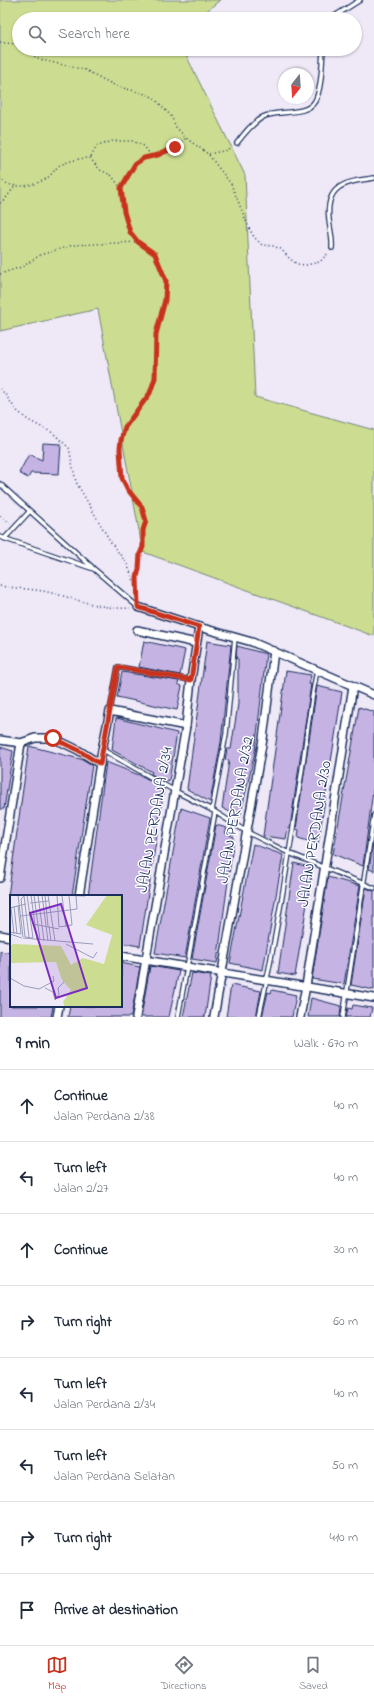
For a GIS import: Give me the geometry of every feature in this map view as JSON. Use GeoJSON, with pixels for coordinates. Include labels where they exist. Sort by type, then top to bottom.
{"type":"FeatureCollection","features":[{"type":"Feature","properties":{"kind":"street"},"geometry":{"type":"LineString","coordinates":[[138,607],[199,627],[235,636],[274,651],[374,695]]}},
{"type":"Feature","properties":{"kind":"street","name":"JALAN PERDANA 2/34"},"geometry":{"type":"LineString","coordinates":[[136,1017],[186,726],[199,627]]}},
{"type":"Feature","properties":{"kind":"street"},"geometry":{"type":"LineString","coordinates":[[137,630],[196,644]]}},
{"type":"Feature","properties":{"kind":"street","name":"JALAN PERDANA 2/32"},"geometry":{"type":"LineString","coordinates":[[214,1017],[221,972],[248,832],[263,739],[274,651]]}},
{"type":"Feature","properties":{"kind":"street","name":"JALAN PERDANA 2/30"},"geometry":{"type":"LineString","coordinates":[[300,1017],[353,686]]}},
{"type":"Feature","properties":{"kind":"street"},"geometry":{"type":"LineString","coordinates":[[79,895],[102,750],[110,711],[186,726]]}},
{"type":"Feature","properties":{"kind":"street"},"geometry":{"type":"LineString","coordinates":[[0,740],[21,743],[34,738],[53,738],[78,750],[100,764]]}},
{"type":"Feature","properties":{"kind":"street"},"geometry":{"type":"LineString","coordinates":[[0,878],[21,743]]}},
{"type":"Feature","properties":{"kind":"street"},"geometry":{"type":"LineString","coordinates":[[0,936],[10,937]]}},
{"type":"Feature","properties":{"kind":"street"},"geometry":{"type":"LineString","coordinates":[[122,956],[374,998]]}},
{"type":"Feature","properties":{"kind":"street"},"geometry":{"type":"LineString","coordinates":[[57,1017],[59,1007]]}},
{"type":"Feature","properties":{"kind":"lane"},"geometry":{"type":"LineString","coordinates":[[341,12],[360,0]]}},
{"type":"Feature","properties":{"kind":"lane"},"geometry":{"type":"LineString","coordinates":[[236,143],[249,128],[264,117],[277,113],[292,113],[307,108],[315,102],[318,91],[322,56]]}},
{"type":"Feature","properties":{"kind":"lane"},"geometry":{"type":"LineString","coordinates":[[332,248],[333,239],[329,221],[328,206],[330,196],[337,188],[357,180],[374,178]]}},
{"type":"Feature","properties":{"kind":"lane"},"geometry":{"type":"LineString","coordinates":[[0,484],[29,512],[138,607]]}},
{"type":"Feature","properties":{"kind":"lane"},"geometry":{"type":"LineString","coordinates":[[5,538],[29,512]]}},
{"type":"Feature","properties":{"kind":"lane"},"geometry":{"type":"LineString","coordinates":[[0,536],[94,569]]}},
{"type":"Feature","properties":{"kind":"lane"},"geometry":{"type":"LineString","coordinates":[[178,1017],[188,967],[226,734],[235,636]]}},
{"type":"Feature","properties":{"kind":"lane"},"geometry":{"type":"LineString","coordinates":[[110,711],[118,667],[191,680]]}},
{"type":"Feature","properties":{"kind":"lane"},"geometry":{"type":"LineString","coordinates":[[259,1017],[267,980],[289,853],[311,700],[318,670]]}},
{"type":"Feature","properties":{"kind":"lane"},"geometry":{"type":"LineString","coordinates":[[102,750],[214,811],[248,832],[289,853],[374,888]]}},
{"type":"Feature","properties":{"kind":"lane"},"geometry":{"type":"LineString","coordinates":[[343,1017],[374,815]]}},
{"type":"Feature","properties":{"kind":"path"},"geometry":{"type":"LineString","coordinates":[[0,42],[5,44],[12,43]]}},
{"type":"Feature","properties":{"kind":"path"},"geometry":{"type":"LineString","coordinates":[[34,56],[38,59],[85,70],[116,86],[149,95],[155,99],[171,116],[176,127],[186,138],[208,154],[231,184],[248,228],[254,238],[262,245],[273,246],[281,249],[297,264],[306,265],[320,262],[332,248]]}},
{"type":"Feature","properties":{"kind":"path"},"geometry":{"type":"LineString","coordinates":[[121,188],[135,164],[144,158],[152,157],[175,147],[186,138]]}},
{"type":"Feature","properties":{"kind":"path"},"geometry":{"type":"LineString","coordinates":[[90,158],[97,146],[113,141],[132,141],[144,146],[152,157]]}},
{"type":"Feature","properties":{"kind":"path"},"geometry":{"type":"LineString","coordinates":[[208,154],[227,150],[236,143]]}},
{"type":"Feature","properties":{"kind":"path"},"geometry":{"type":"LineString","coordinates":[[0,178],[15,186],[31,184],[47,178],[58,166],[79,158],[90,158]]}},
{"type":"Feature","properties":{"kind":"path"},"geometry":{"type":"LineString","coordinates":[[0,586],[42,591],[116,609],[138,607],[136,586],[140,554],[143,547],[143,530],[146,521],[142,507],[128,490],[122,478],[120,449],[125,427],[150,393],[155,378],[156,334],[165,300],[166,281],[155,254],[138,242],[130,232],[124,212],[121,188],[111,175],[100,170],[90,158]]}},
{"type":"Feature","properties":{"kind":"path"},"geometry":{"type":"LineString","coordinates":[[0,203],[15,186]]}},
{"type":"Feature","properties":{"kind":"path"},"geometry":{"type":"LineString","coordinates":[[0,274],[24,266],[40,255],[73,245],[138,242]]}},
{"type":"Feature","properties":{"kind":"path"},"geometry":{"type":"LineString","coordinates":[[0,389],[16,410],[28,420],[53,433],[69,448],[76,482],[110,541],[127,564],[136,586]]}},
{"type":"Feature","properties":{"kind":"path"},"geometry":{"type":"LineString","coordinates":[[1,516],[15,527]]}},
{"type":"Feature","properties":{"kind":"green space"},"geometry":{"type":"Polygon","coordinates":[[[0,0],[220,0],[205,12],[12,12],[12,56],[186,56],[245,175],[255,397],[374,430],[374,636],[143,552],[98,309],[0,331],[0,0]]]}},
{"type":"Feature","properties":{"kind":"building"},"geometry":{"type":"Polygon","coordinates":[[[43,443],[61,444],[59,474],[31,473],[28,478],[19,473],[29,454],[42,460],[43,443]]]}},
{"type":"Feature","properties":{"kind":"building"},"geometry":{"type":"Polygon","coordinates":[[[144,641],[185,650],[180,675],[139,667],[144,641]]]}},
{"type":"Feature","properties":{"kind":"building"},"geometry":{"type":"Polygon","coordinates":[[[207,641],[231,645],[221,742],[210,802],[187,789],[207,641]]]}},
{"type":"Feature","properties":{"kind":"building"},"geometry":{"type":"Polygon","coordinates":[[[237,646],[266,654],[255,752],[240,817],[222,808],[229,761],[225,760],[227,749],[231,749],[238,704],[238,659],[236,658],[237,646]]]}},
{"type":"Feature","properties":{"kind":"building"},"geometry":{"type":"Polygon","coordinates":[[[286,671],[311,675],[309,684],[311,684],[290,828],[288,828],[286,839],[263,836],[286,671]]]}},
{"type":"Feature","properties":{"kind":"building"},"geometry":{"type":"Polygon","coordinates":[[[122,672],[179,681],[178,684],[182,686],[177,710],[117,697],[122,672]]]}},
{"type":"Feature","properties":{"kind":"building"},"geometry":{"type":"Polygon","coordinates":[[[317,686],[342,692],[318,844],[298,838],[299,830],[296,829],[317,686]]]}},
{"type":"Feature","properties":{"kind":"building"},"geometry":{"type":"Polygon","coordinates":[[[359,707],[374,712],[374,783],[363,866],[333,854],[359,707]]]}},
{"type":"Feature","properties":{"kind":"building"},"geometry":{"type":"Polygon","coordinates":[[[116,718],[177,733],[169,781],[166,780],[165,782],[151,774],[152,772],[112,750],[116,718]]]}},
{"type":"Feature","properties":{"kind":"building"},"geometry":{"type":"Polygon","coordinates":[[[29,746],[84,760],[92,765],[72,895],[8,896],[29,746]]]}},
{"type":"Feature","properties":{"kind":"building"},"geometry":{"type":"Polygon","coordinates":[[[0,747],[13,751],[4,809],[0,809],[0,747]]]}},
{"type":"Feature","properties":{"kind":"building"},"geometry":{"type":"Polygon","coordinates":[[[106,762],[144,777],[164,789],[140,946],[122,943],[122,895],[88,895],[106,762]]]}},
{"type":"Feature","properties":{"kind":"building"},"geometry":{"type":"Polygon","coordinates":[[[181,808],[210,818],[185,958],[155,953],[181,808]]]}},
{"type":"Feature","properties":{"kind":"building"},"geometry":{"type":"Polygon","coordinates":[[[216,825],[227,828],[225,833],[234,837],[217,963],[192,959],[216,825]]]}},
{"type":"Feature","properties":{"kind":"building"},"geometry":{"type":"Polygon","coordinates":[[[374,836],[374,871],[369,869],[374,836]]]}},
{"type":"Feature","properties":{"kind":"building"},"geometry":{"type":"Polygon","coordinates":[[[253,844],[283,855],[263,970],[230,963],[253,844]]]}},
{"type":"Feature","properties":{"kind":"building"},"geometry":{"type":"Polygon","coordinates":[[[294,863],[313,868],[295,976],[278,973],[294,863]]]}},
{"type":"Feature","properties":{"kind":"building"},"geometry":{"type":"Polygon","coordinates":[[[328,877],[360,886],[344,984],[312,979],[328,877]]]}},
{"type":"Feature","properties":{"kind":"building"},"geometry":{"type":"Polygon","coordinates":[[[366,888],[374,891],[374,990],[351,985],[366,888]]]}},
{"type":"Feature","properties":{"kind":"building"},"geometry":{"type":"Polygon","coordinates":[[[0,951],[10,953],[10,1007],[53,1007],[51,1017],[0,1017],[0,951]]]}},
{"type":"Feature","properties":{"kind":"building"},"geometry":{"type":"Polygon","coordinates":[[[122,963],[140,967],[131,1017],[68,1017],[70,1007],[122,1007],[122,963]]]}},
{"type":"Feature","properties":{"kind":"building"},"geometry":{"type":"Polygon","coordinates":[[[150,966],[179,971],[169,1017],[141,1017],[150,966]]]}},
{"type":"Feature","properties":{"kind":"building"},"geometry":{"type":"Polygon","coordinates":[[[192,973],[211,976],[205,1017],[183,1017],[192,973]]]}},
{"type":"Feature","properties":{"kind":"building"},"geometry":{"type":"Polygon","coordinates":[[[231,985],[261,991],[256,1017],[226,1017],[231,985]]]}},
{"type":"Feature","properties":{"kind":"building"},"geometry":{"type":"Polygon","coordinates":[[[272,990],[296,995],[292,1017],[262,1017],[268,992],[271,993],[272,990]]]}},
{"type":"Feature","properties":{"kind":"building"},"geometry":{"type":"Polygon","coordinates":[[[311,998],[341,1006],[340,1017],[308,1017],[311,998]]]}},
{"type":"Feature","properties":{"kind":"building"},"geometry":{"type":"Polygon","coordinates":[[[353,1005],[372,1008],[370,1017],[346,1017],[348,1008],[352,1009],[353,1005]]]}},
{"type":"Feature","properties":{"kind":"route"},"geometry":{"type":"LineString","coordinates":[[53,738],[78,750],[100,764],[118,667],[191,680],[199,627],[138,607],[136,586],[140,554],[143,547],[143,530],[146,521],[142,507],[137,499],[128,490],[122,478],[120,465],[121,440],[125,427],[133,414],[150,393],[155,378],[156,361],[154,346],[159,318],[165,300],[166,281],[155,254],[138,242],[130,232],[124,212],[121,188],[135,164],[144,158],[158,155],[175,147]]}}]}
